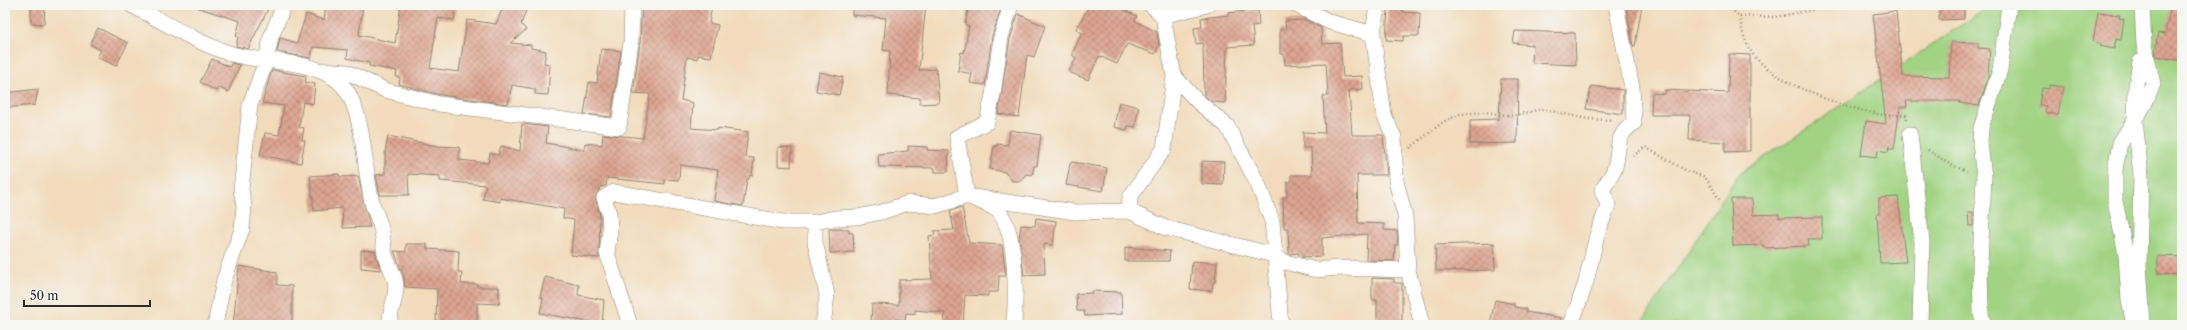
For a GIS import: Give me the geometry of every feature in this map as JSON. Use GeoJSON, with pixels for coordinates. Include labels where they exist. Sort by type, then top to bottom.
{"type":"FeatureCollection","features":[{"type":"Feature","properties":{"kind":"street"},"geometry":{"type":"LineString","coordinates":[[131,5],[196,40],[232,54],[266,61],[292,63],[320,70],[347,72],[385,90],[439,104],[619,127],[631,42],[632,5]]}},
{"type":"Feature","properties":{"kind":"street"},"geometry":{"type":"LineString","coordinates":[[215,325],[224,280],[242,229],[244,206],[241,190],[246,131],[250,105],[266,61],[271,37],[284,5]]}},
{"type":"Feature","properties":{"kind":"street"},"geometry":{"type":"LineString","coordinates":[[967,196],[957,137],[987,122],[993,95],[1001,37],[1011,5]]}},
{"type":"Feature","properties":{"kind":"street"},"geometry":{"type":"LineString","coordinates":[[1129,211],[1130,197],[1164,149],[1174,76],[1163,16],[1151,5]]}},
{"type":"Feature","properties":{"kind":"street"},"geometry":{"type":"LineString","coordinates":[[1163,16],[1207,5]]}},
{"type":"Feature","properties":{"kind":"street"},"geometry":{"type":"LineString","coordinates":[[1296,5],[1330,22],[1373,34]]}},
{"type":"Feature","properties":{"kind":"street"},"geometry":{"type":"LineString","coordinates":[[1377,5],[1373,34],[1384,115],[1394,136],[1396,181],[1405,216],[1408,270],[1422,325]]}},
{"type":"Feature","properties":{"kind":"street"},"geometry":{"type":"LineString","coordinates":[[1571,325],[1586,282],[1597,235],[1608,205],[1602,190],[1614,171],[1620,136],[1634,123],[1632,88],[1616,5]]}},
{"type":"Feature","properties":{"kind":"street"},"geometry":{"type":"LineString","coordinates":[[1984,325],[1982,314],[1980,264],[1984,178],[1980,143],[1981,128],[2000,70],[2009,5]]}},
{"type":"Feature","properties":{"kind":"street"},"geometry":{"type":"LineString","coordinates":[[2134,325],[2129,301],[2126,254],[2115,201],[2115,170],[2120,143],[2144,106],[2153,84],[2144,45],[2142,5]]}},
{"type":"Feature","properties":{"kind":"street"},"geometry":{"type":"LineString","coordinates":[[2140,62],[2136,85],[2135,120],[2141,176],[2139,264],[2143,325]]}},
{"type":"Feature","properties":{"kind":"street"},"geometry":{"type":"LineString","coordinates":[[320,70],[336,78],[351,96],[365,151],[372,202],[381,228],[386,257],[395,281],[395,300],[390,325]]}},
{"type":"Feature","properties":{"kind":"street"},"geometry":{"type":"LineString","coordinates":[[1174,76],[1196,100],[1232,132],[1258,184],[1272,221],[1281,325]]}},
{"type":"Feature","properties":{"kind":"street"},"geometry":{"type":"LineString","coordinates":[[1910,134],[1922,242],[1920,325]]}},
{"type":"Feature","properties":{"kind":"street"},"geometry":{"type":"LineString","coordinates":[[630,325],[608,253],[610,230],[609,213],[604,198],[614,192],[783,222],[815,222],[882,212],[908,203],[935,206],[967,196],[1075,212],[1129,211],[1166,228],[1274,255],[1285,262],[1316,270],[1338,268],[1408,270]]}},
{"type":"Feature","properties":{"kind":"street"},"geometry":{"type":"LineString","coordinates":[[967,196],[998,210],[1011,237],[1016,293],[1014,325]]}},
{"type":"Feature","properties":{"kind":"street"},"geometry":{"type":"LineString","coordinates":[[815,222],[815,242],[827,295],[823,325]]}},
{"type":"Feature","properties":{"kind":"path"},"geometry":{"type":"LineString","coordinates":[[1724,5],[1740,16],[1775,17],[1839,5]]}},
{"type":"Feature","properties":{"kind":"path"},"geometry":{"type":"LineString","coordinates":[[1740,16],[1741,30],[1747,43],[1758,60],[1778,75],[1824,96],[1856,108],[1880,115],[1906,115],[1910,134],[1933,154],[1951,165],[1984,178]]}},
{"type":"Feature","properties":{"kind":"path"},"geometry":{"type":"LineString","coordinates":[[1396,167],[1403,154],[1443,122],[1460,114],[1485,112],[1512,116],[1542,110],[1588,119],[1634,123]]}},
{"type":"Feature","properties":{"kind":"path"},"geometry":{"type":"LineString","coordinates":[[1614,171],[1645,147],[1687,171],[1705,177],[1720,202]]}},
{"type":"Feature","properties":{"kind":"green space"},"geometry":{"type":"Polygon","coordinates":[[[1991,5],[2182,5],[2182,325],[1641,325],[1738,175],[1991,5]]]}},
{"type":"Feature","properties":{"kind":"building"},"geometry":{"type":"Polygon","coordinates":[[[31,5],[45,5],[44,24],[31,23],[31,5]]]}},
{"type":"Feature","properties":{"kind":"building"},"geometry":{"type":"Polygon","coordinates":[[[199,5],[270,5],[248,49],[236,46],[238,37],[236,36],[240,21],[199,8],[199,5]]]}},
{"type":"Feature","properties":{"kind":"building"},"geometry":{"type":"Polygon","coordinates":[[[326,5],[363,5],[359,35],[395,43],[401,5],[440,5],[456,7],[454,20],[438,18],[430,68],[459,72],[467,20],[496,24],[504,5],[528,5],[521,24],[526,30],[510,43],[531,45],[531,48],[546,51],[544,63],[550,64],[548,95],[535,94],[535,89],[512,85],[508,104],[441,95],[399,84],[400,77],[396,77],[397,71],[369,66],[369,63],[347,58],[348,50],[313,47],[311,58],[277,52],[280,38],[297,43],[306,14],[324,20],[326,5]]]}},
{"type":"Feature","properties":{"kind":"building"},"geometry":{"type":"Polygon","coordinates":[[[642,5],[712,5],[709,23],[718,25],[711,57],[698,55],[697,59],[687,57],[681,100],[693,103],[691,128],[718,130],[718,128],[748,132],[745,157],[754,158],[752,176],[750,175],[749,179],[747,179],[743,206],[714,201],[718,170],[680,165],[679,180],[665,179],[665,184],[607,178],[606,186],[601,187],[595,197],[600,215],[599,258],[571,255],[574,220],[563,218],[564,209],[500,198],[500,202],[483,199],[486,185],[440,181],[440,176],[408,174],[409,195],[380,195],[376,175],[385,174],[385,154],[388,136],[437,146],[459,147],[459,160],[488,163],[490,153],[498,155],[501,146],[520,151],[522,124],[548,127],[546,143],[584,150],[585,143],[602,145],[603,134],[643,138],[650,94],[633,93],[640,43],[642,5]]]}},
{"type":"Feature","properties":{"kind":"building"},"geometry":{"type":"Polygon","coordinates":[[[852,5],[926,5],[919,70],[936,69],[939,103],[920,104],[920,98],[888,95],[890,51],[883,50],[886,18],[852,15],[852,5]]]}},
{"type":"Feature","properties":{"kind":"building"},"geometry":{"type":"Polygon","coordinates":[[[969,5],[1002,5],[992,36],[985,85],[970,83],[972,74],[958,71],[961,52],[964,53],[969,26],[965,25],[969,5]]]}},
{"type":"Feature","properties":{"kind":"building"},"geometry":{"type":"Polygon","coordinates":[[[1090,5],[1113,5],[1137,16],[1135,21],[1157,32],[1159,45],[1155,54],[1127,44],[1117,64],[1099,56],[1088,80],[1069,72],[1076,58],[1073,56],[1073,52],[1082,33],[1076,29],[1090,5]]]}},
{"type":"Feature","properties":{"kind":"building"},"geometry":{"type":"Polygon","coordinates":[[[1626,5],[1642,5],[1635,46],[1633,46],[1626,5]]]}},
{"type":"Feature","properties":{"kind":"building"},"geometry":{"type":"Polygon","coordinates":[[[1939,5],[1964,5],[1964,19],[1939,20],[1939,5]]]}},
{"type":"Feature","properties":{"kind":"building"},"geometry":{"type":"Polygon","coordinates":[[[2171,5],[2182,5],[2182,61],[2156,56],[2155,52],[2158,33],[2165,34],[2171,5]]]}},
{"type":"Feature","properties":{"kind":"building"},"geometry":{"type":"Polygon","coordinates":[[[1388,6],[1402,7],[1402,12],[1420,13],[1419,36],[1403,36],[1403,41],[1386,40],[1388,6]]]}},
{"type":"Feature","properties":{"kind":"building"},"geometry":{"type":"Polygon","coordinates":[[[1258,10],[1259,25],[1252,26],[1254,45],[1227,47],[1225,103],[1213,102],[1204,95],[1203,43],[1196,44],[1194,28],[1202,27],[1201,18],[1258,10]]]}},
{"type":"Feature","properties":{"kind":"building"},"geometry":{"type":"Polygon","coordinates":[[[1896,11],[1903,76],[1949,77],[1951,42],[1978,43],[1978,48],[1990,49],[1988,78],[1979,106],[1960,103],[1960,101],[1906,101],[1907,107],[1900,107],[1894,149],[1889,149],[1889,146],[1888,152],[1878,150],[1877,157],[1861,155],[1866,121],[1886,124],[1873,14],[1896,11]]]}},
{"type":"Feature","properties":{"kind":"building"},"geometry":{"type":"Polygon","coordinates":[[[2098,12],[2120,15],[2119,18],[2124,19],[2121,40],[2116,39],[2114,49],[2100,46],[2101,44],[2093,42],[2098,12]]]}},
{"type":"Feature","properties":{"kind":"building"},"geometry":{"type":"Polygon","coordinates":[[[1018,14],[1045,26],[1034,57],[1027,55],[1019,117],[998,114],[1010,39],[1018,14]]]}},
{"type":"Feature","properties":{"kind":"building"},"geometry":{"type":"Polygon","coordinates":[[[1306,20],[1321,28],[1322,44],[1340,43],[1343,77],[1362,76],[1363,89],[1349,90],[1352,135],[1383,135],[1387,175],[1357,175],[1358,223],[1384,224],[1384,230],[1397,231],[1398,245],[1395,245],[1394,261],[1366,260],[1367,234],[1322,238],[1322,256],[1301,257],[1299,256],[1299,253],[1289,254],[1288,228],[1284,228],[1283,197],[1287,197],[1287,182],[1291,182],[1291,175],[1312,175],[1311,148],[1303,148],[1303,132],[1325,133],[1323,96],[1328,96],[1326,63],[1285,65],[1284,54],[1280,54],[1280,29],[1286,29],[1285,21],[1306,20]]]}},
{"type":"Feature","properties":{"kind":"building"},"geometry":{"type":"Polygon","coordinates":[[[98,28],[128,43],[116,66],[97,57],[101,50],[90,44],[98,28]]]}},
{"type":"Feature","properties":{"kind":"building"},"geometry":{"type":"Polygon","coordinates":[[[1515,31],[1575,33],[1576,65],[1532,63],[1533,45],[1513,43],[1515,31]]]}},
{"type":"Feature","properties":{"kind":"building"},"geometry":{"type":"Polygon","coordinates":[[[601,49],[621,51],[611,117],[584,114],[589,82],[597,83],[601,49]]]}},
{"type":"Feature","properties":{"kind":"building"},"geometry":{"type":"Polygon","coordinates":[[[1729,54],[1750,55],[1750,151],[1725,152],[1725,142],[1689,140],[1690,115],[1651,115],[1652,93],[1665,94],[1665,90],[1728,93],[1729,54]]]}},
{"type":"Feature","properties":{"kind":"building"},"geometry":{"type":"Polygon","coordinates":[[[212,59],[230,67],[231,63],[240,65],[228,92],[218,87],[216,91],[200,82],[212,59]]]}},
{"type":"Feature","properties":{"kind":"building"},"geometry":{"type":"Polygon","coordinates":[[[272,70],[306,76],[305,82],[315,84],[313,104],[303,102],[299,127],[304,128],[302,140],[305,140],[301,163],[260,155],[265,133],[279,135],[284,106],[262,103],[272,70]]]}},
{"type":"Feature","properties":{"kind":"building"},"geometry":{"type":"Polygon","coordinates":[[[819,72],[843,77],[839,95],[816,91],[819,72]]]}},
{"type":"Feature","properties":{"kind":"building"},"geometry":{"type":"Polygon","coordinates":[[[1501,79],[1518,79],[1517,143],[1470,144],[1470,120],[1499,119],[1501,79]]]}},
{"type":"Feature","properties":{"kind":"building"},"geometry":{"type":"Polygon","coordinates":[[[2049,85],[2063,87],[2058,115],[2045,112],[2046,106],[2039,105],[2042,88],[2049,89],[2049,85]]]}},
{"type":"Feature","properties":{"kind":"building"},"geometry":{"type":"Polygon","coordinates":[[[1591,86],[1623,90],[1623,114],[1586,109],[1591,86]]]}},
{"type":"Feature","properties":{"kind":"building"},"geometry":{"type":"Polygon","coordinates":[[[38,89],[35,105],[5,108],[5,93],[38,89]]]}},
{"type":"Feature","properties":{"kind":"building"},"geometry":{"type":"Polygon","coordinates":[[[1119,102],[1139,107],[1135,127],[1128,126],[1127,130],[1114,127],[1119,102]]]}},
{"type":"Feature","properties":{"kind":"building"},"geometry":{"type":"Polygon","coordinates":[[[1010,130],[1041,135],[1037,166],[1034,166],[1032,175],[1026,174],[1020,181],[1012,181],[1005,172],[990,169],[994,146],[997,146],[997,144],[1008,145],[1010,130]]]}},
{"type":"Feature","properties":{"kind":"building"},"geometry":{"type":"Polygon","coordinates":[[[908,146],[927,147],[927,150],[949,151],[948,172],[935,172],[935,168],[879,167],[878,154],[908,151],[908,146]]]}},
{"type":"Feature","properties":{"kind":"building"},"geometry":{"type":"Polygon","coordinates":[[[778,147],[792,148],[791,167],[778,166],[778,147]]]}},
{"type":"Feature","properties":{"kind":"building"},"geometry":{"type":"Polygon","coordinates":[[[1202,161],[1224,162],[1223,185],[1202,184],[1202,161]]]}},
{"type":"Feature","properties":{"kind":"building"},"geometry":{"type":"Polygon","coordinates":[[[1072,162],[1107,168],[1103,191],[1066,185],[1070,164],[1072,162]]]}},
{"type":"Feature","properties":{"kind":"building"},"geometry":{"type":"Polygon","coordinates":[[[339,174],[340,177],[358,176],[370,227],[343,228],[342,208],[314,211],[310,176],[339,174]]]}},
{"type":"Feature","properties":{"kind":"building"},"geometry":{"type":"Polygon","coordinates":[[[1898,197],[1906,262],[1880,263],[1877,214],[1879,214],[1879,198],[1898,197]]]}},
{"type":"Feature","properties":{"kind":"building"},"geometry":{"type":"Polygon","coordinates":[[[1731,199],[1752,199],[1753,215],[1779,214],[1779,218],[1822,217],[1822,239],[1808,239],[1809,246],[1763,248],[1763,245],[1733,246],[1731,199]]]}},
{"type":"Feature","properties":{"kind":"building"},"geometry":{"type":"Polygon","coordinates":[[[962,207],[969,243],[1002,245],[1006,276],[999,276],[998,292],[988,292],[988,296],[965,295],[963,325],[944,325],[945,313],[915,310],[915,314],[906,313],[905,320],[895,319],[894,324],[871,322],[872,304],[899,305],[899,280],[932,279],[929,236],[935,235],[934,231],[954,230],[950,211],[962,207]]]}},
{"type":"Feature","properties":{"kind":"building"},"geometry":{"type":"Polygon","coordinates":[[[1968,212],[1973,212],[1973,226],[1969,226],[1968,212]]]}},
{"type":"Feature","properties":{"kind":"building"},"geometry":{"type":"Polygon","coordinates":[[[1036,218],[1056,221],[1053,245],[1044,244],[1045,274],[1024,275],[1019,238],[1021,225],[1035,226],[1036,218]]]}},
{"type":"Feature","properties":{"kind":"building"},"geometry":{"type":"Polygon","coordinates":[[[829,229],[849,229],[849,233],[853,233],[854,252],[830,253],[829,229]]]}},
{"type":"Feature","properties":{"kind":"building"},"geometry":{"type":"Polygon","coordinates":[[[1494,243],[1495,270],[1436,271],[1435,245],[1494,243]]]}},
{"type":"Feature","properties":{"kind":"building"},"geometry":{"type":"Polygon","coordinates":[[[406,244],[427,244],[427,249],[459,251],[458,272],[462,272],[461,284],[477,284],[477,287],[499,287],[499,304],[477,303],[477,325],[436,324],[437,289],[405,287],[404,277],[394,251],[406,252],[406,244]]]}},
{"type":"Feature","properties":{"kind":"building"},"geometry":{"type":"Polygon","coordinates":[[[1125,247],[1170,251],[1169,261],[1125,261],[1125,247]]]}},
{"type":"Feature","properties":{"kind":"building"},"geometry":{"type":"Polygon","coordinates":[[[361,250],[375,251],[381,270],[361,268],[361,250]]]}},
{"type":"Feature","properties":{"kind":"building"},"geometry":{"type":"Polygon","coordinates":[[[2158,256],[2182,257],[2182,275],[2158,274],[2158,256]]]}},
{"type":"Feature","properties":{"kind":"building"},"geometry":{"type":"Polygon","coordinates":[[[1192,261],[1217,263],[1215,282],[1213,282],[1212,291],[1190,289],[1192,261]]]}},
{"type":"Feature","properties":{"kind":"building"},"geometry":{"type":"Polygon","coordinates":[[[239,266],[277,272],[277,285],[292,286],[292,323],[255,320],[254,325],[233,325],[239,266]]]}},
{"type":"Feature","properties":{"kind":"building"},"geometry":{"type":"Polygon","coordinates":[[[545,277],[579,285],[578,295],[604,300],[602,325],[589,325],[589,322],[540,313],[543,298],[540,297],[545,277]]]}},
{"type":"Feature","properties":{"kind":"building"},"geometry":{"type":"Polygon","coordinates":[[[1372,278],[1394,279],[1394,283],[1402,283],[1402,323],[1377,322],[1377,300],[1372,300],[1372,278]]]}},
{"type":"Feature","properties":{"kind":"building"},"geometry":{"type":"Polygon","coordinates":[[[1092,291],[1121,292],[1122,314],[1085,316],[1084,311],[1077,311],[1076,294],[1092,293],[1092,291]]]}},
{"type":"Feature","properties":{"kind":"building"},"geometry":{"type":"Polygon","coordinates":[[[1495,300],[1514,304],[1514,307],[1526,309],[1526,312],[1561,318],[1561,325],[1490,325],[1495,300]]]}}]}
